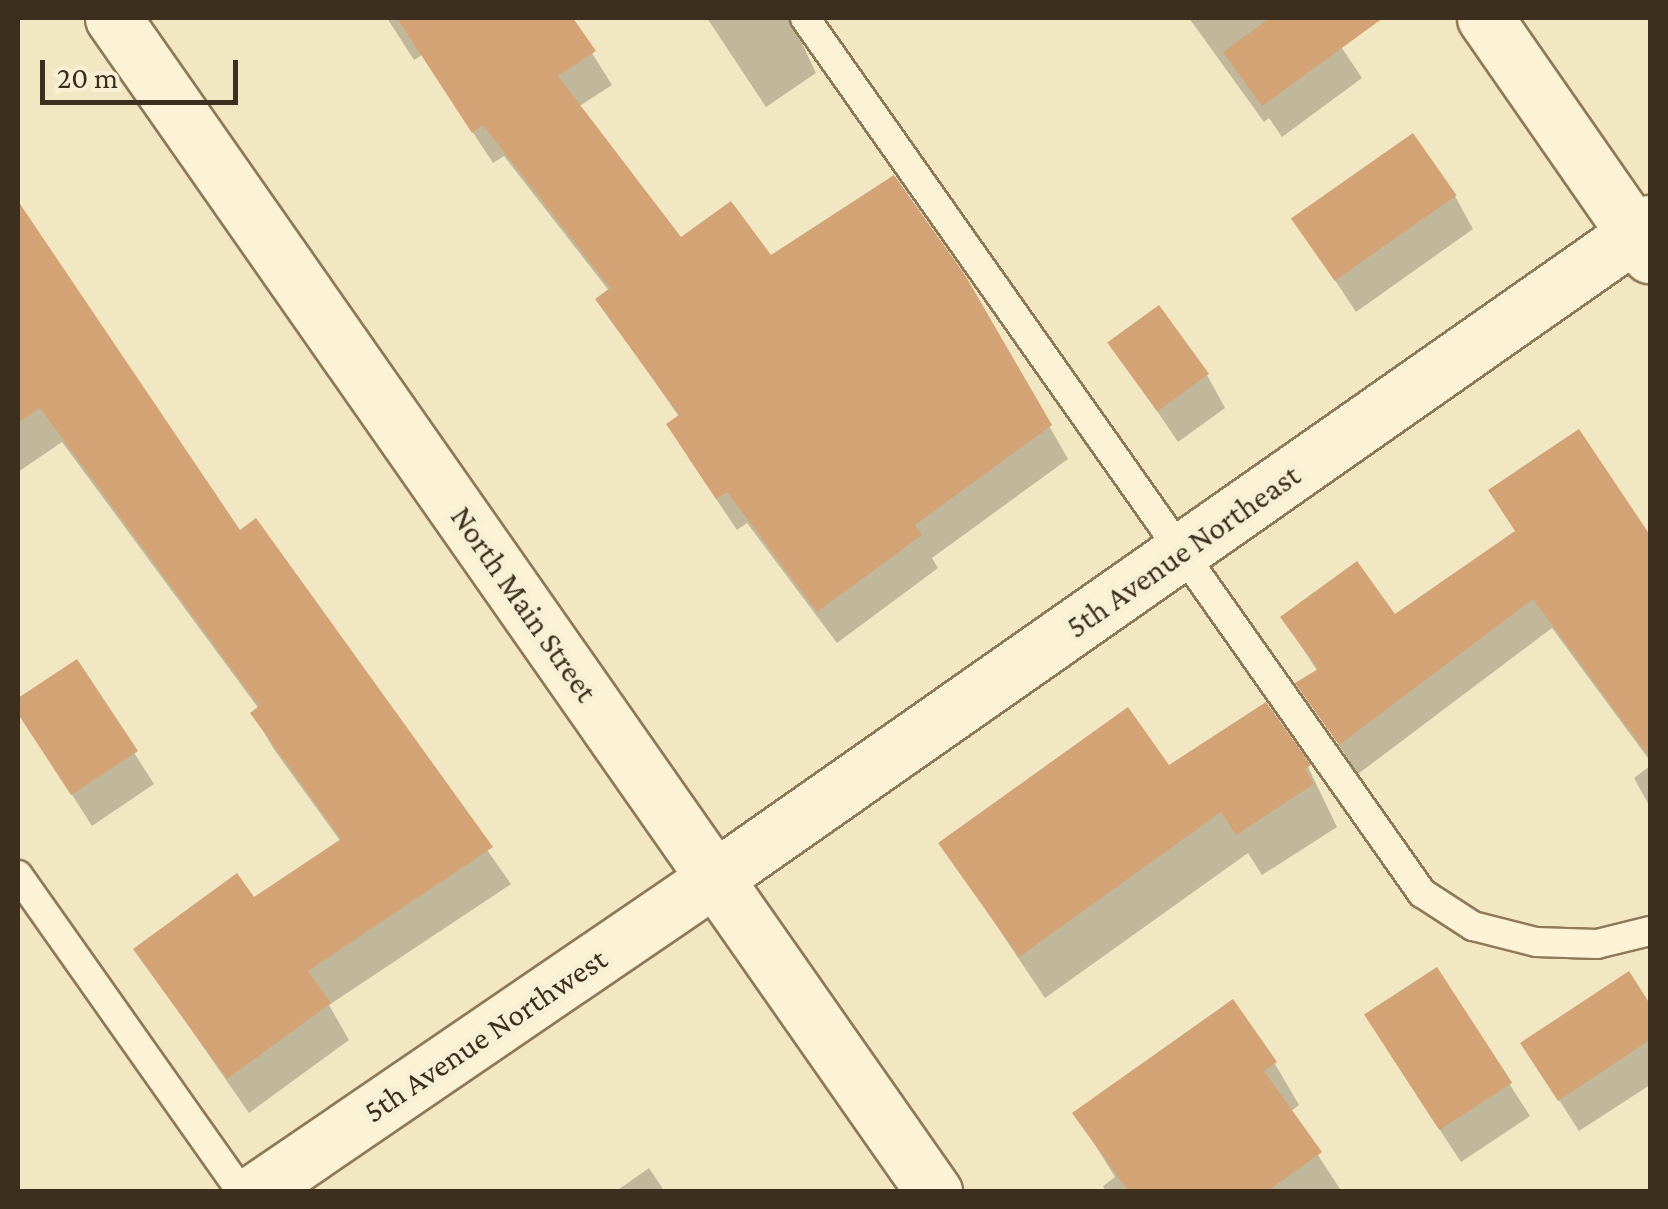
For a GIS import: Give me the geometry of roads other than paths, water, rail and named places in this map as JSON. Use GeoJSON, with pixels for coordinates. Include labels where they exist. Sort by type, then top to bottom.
{"type":"FeatureCollection","features":[{"type":"Feature","properties":{"kind":"street","name":"North Main Street"},"geometry":{"type":"LineString","coordinates":[[113,18],[934,1192]]}},
{"type":"Feature","properties":{"kind":"street"},"geometry":{"type":"LineString","coordinates":[[1485,18],[1645,238]]}},
{"type":"Feature","properties":{"kind":"street","name":"5th Avenue Northeast"},"geometry":{"type":"LineString","coordinates":[[715,878],[1180,554],[1645,238]]}},
{"type":"Feature","properties":{"kind":"street","name":"5th Avenue Northwest"},"geometry":{"type":"LineString","coordinates":[[254,1192],[715,878]]}},
{"type":"Feature","properties":{"kind":"lane"},"geometry":{"type":"LineString","coordinates":[[805,18],[1422,893],[1473,926],[1536,942],[1597,944],[1650,930]]}},
{"type":"Feature","properties":{"kind":"lane"},"geometry":{"type":"LineString","coordinates":[[18,875],[242,1192]]}}]}
